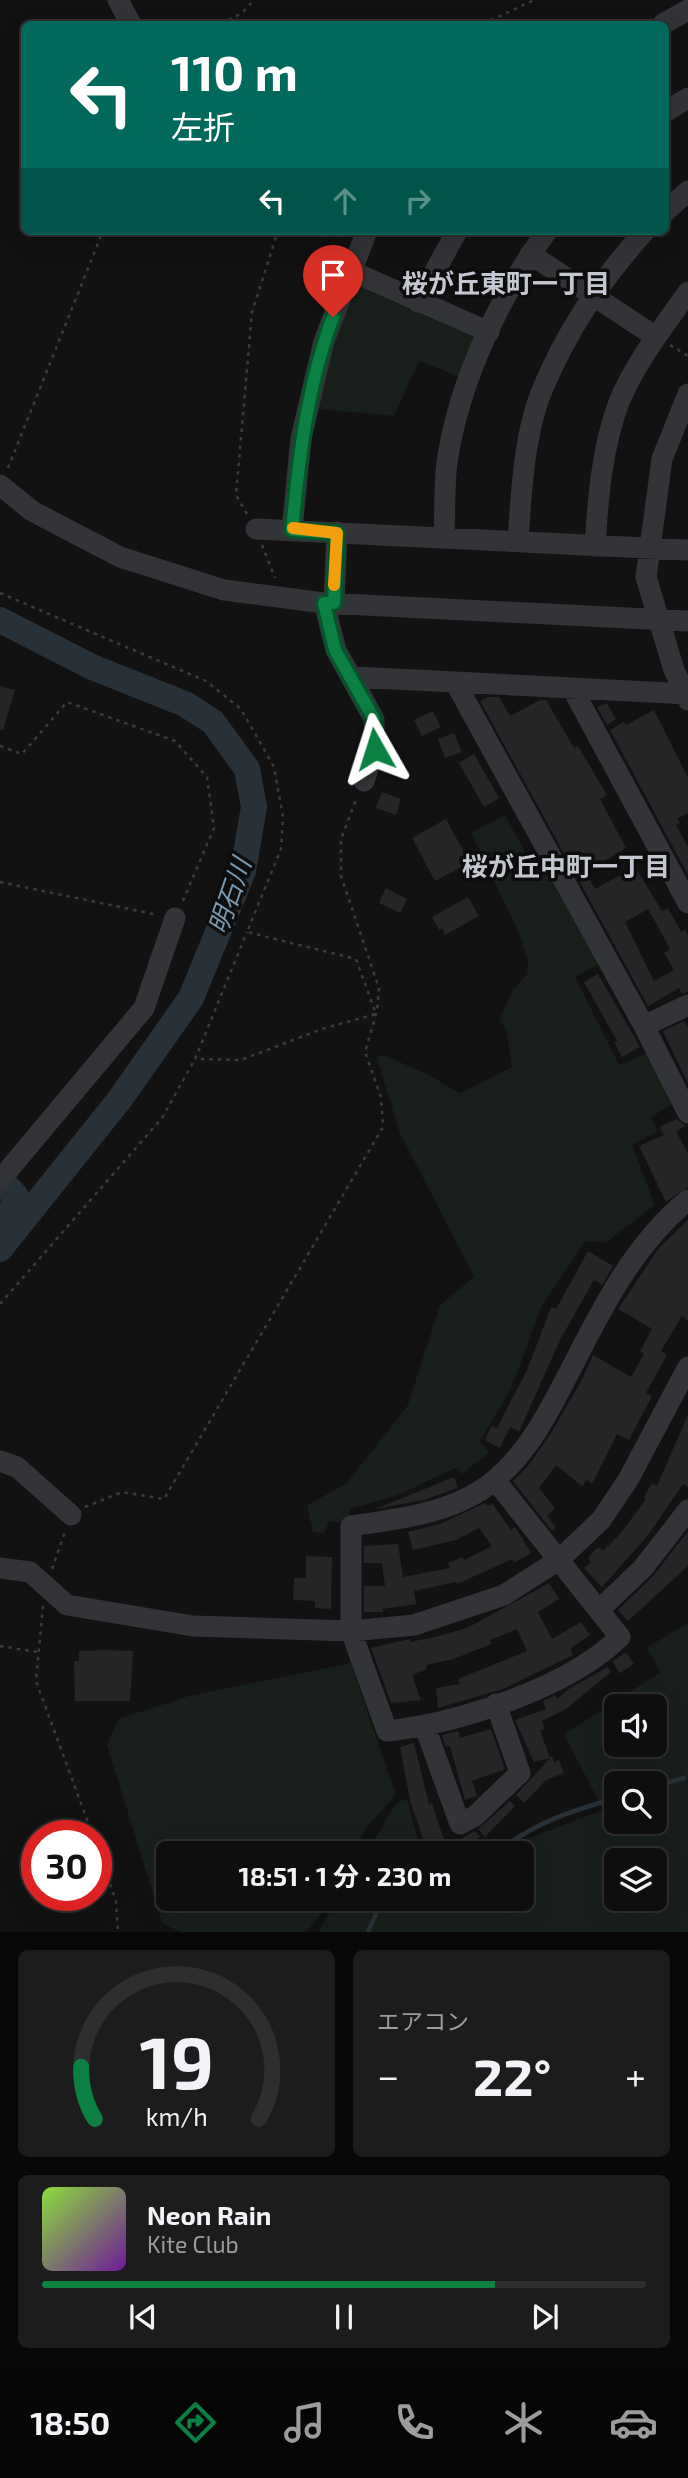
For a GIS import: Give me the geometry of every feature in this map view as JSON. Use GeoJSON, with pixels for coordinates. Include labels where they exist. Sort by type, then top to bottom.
{"type":"FeatureCollection","features":[{"type":"Feature","properties":{"kind":"street"},"geometry":{"type":"LineString","coordinates":[[118,0],[129,21]]}},
{"type":"Feature","properties":{"kind":"street"},"geometry":{"type":"LineString","coordinates":[[668,21],[688,10]]}},
{"type":"Feature","properties":{"kind":"street"},"geometry":{"type":"LineString","coordinates":[[669,110],[688,98]]}},
{"type":"Feature","properties":{"kind":"street"},"geometry":{"type":"LineString","coordinates":[[669,208],[688,191]]}},
{"type":"Feature","properties":{"kind":"street"},"geometry":{"type":"LineString","coordinates":[[292,530],[301,438],[324,341],[365,235]]}},
{"type":"Feature","properties":{"kind":"street"},"geometry":{"type":"LineString","coordinates":[[418,302],[455,235]]}},
{"type":"Feature","properties":{"kind":"street"},"geometry":{"type":"LineString","coordinates":[[444,538],[447,462],[468,380],[489,332],[530,254],[544,235]]}},
{"type":"Feature","properties":{"kind":"street"},"geometry":{"type":"LineString","coordinates":[[519,542],[522,475],[542,390],[594,294],[642,235]]}},
{"type":"Feature","properties":{"kind":"street"},"geometry":{"type":"LineString","coordinates":[[530,254],[656,337]]}},
{"type":"Feature","properties":{"kind":"street"},"geometry":{"type":"LineString","coordinates":[[351,271],[489,332]]}},
{"type":"Feature","properties":{"kind":"street"},"geometry":{"type":"LineString","coordinates":[[595,546],[598,485],[620,402],[656,337],[688,292]]}},
{"type":"Feature","properties":{"kind":"street"},"geometry":{"type":"LineString","coordinates":[[352,677],[687,696],[646,577],[662,458],[688,394]]}},
{"type":"Feature","properties":{"kind":"street"},"geometry":{"type":"LineString","coordinates":[[1,486],[32,511],[120,557],[224,590],[329,603],[688,621]]}},
{"type":"Feature","properties":{"kind":"street"},"geometry":{"type":"LineString","coordinates":[[256,529],[688,550]]}},
{"type":"Feature","properties":{"kind":"street"},"geometry":{"type":"LineString","coordinates":[[337,533],[329,603],[335,650],[374,719],[375,749],[364,780]]}},
{"type":"Feature","properties":{"kind":"street"},"geometry":{"type":"LineString","coordinates":[[455,681],[644,1026],[688,1113]]}},
{"type":"Feature","properties":{"kind":"street"},"geometry":{"type":"LineString","coordinates":[[572,688],[688,903]]}},
{"type":"Feature","properties":{"kind":"street"},"geometry":{"type":"LineString","coordinates":[[0,1180],[144,1009],[175,918]]}},
{"type":"Feature","properties":{"kind":"street"},"geometry":{"type":"LineString","coordinates":[[644,1026],[688,1005]]}},
{"type":"Feature","properties":{"kind":"street"},"geometry":{"type":"LineString","coordinates":[[495,1480],[620,1637],[608,1649],[533,1692],[425,1727],[387,1731],[351,1631],[351,1527],[416,1517],[467,1496],[495,1480],[538,1433],[601,1309],[632,1261],[688,1200]]}},
{"type":"Feature","properties":{"kind":"street"},"geometry":{"type":"LineString","coordinates":[[0,1567],[30,1572],[67,1605],[193,1626],[351,1631],[414,1625],[505,1595],[560,1559],[601,1520],[628,1480],[688,1367]]}},
{"type":"Feature","properties":{"kind":"street"},"geometry":{"type":"LineString","coordinates":[[0,1461],[17,1467],[71,1515]]}},
{"type":"Feature","properties":{"kind":"street"},"geometry":{"type":"LineString","coordinates":[[599,1610],[643,1568],[688,1510]]}},
{"type":"Feature","properties":{"kind":"street"},"geometry":{"type":"LineString","coordinates":[[425,1727],[460,1824],[475,1816],[520,1773],[496,1704]]}},
{"type":"Feature","properties":{"kind":"path"},"geometry":{"type":"LineString","coordinates":[[227,21],[242,13],[254,0]]}},
{"type":"Feature","properties":{"kind":"path"},"geometry":{"type":"LineString","coordinates":[[489,21],[534,0]]}},
{"type":"Feature","properties":{"kind":"path"},"geometry":{"type":"LineString","coordinates":[[1,486],[101,235]]}},
{"type":"Feature","properties":{"kind":"path"},"geometry":{"type":"LineString","coordinates":[[277,235],[252,312],[236,495],[256,529],[279,598]]}},
{"type":"Feature","properties":{"kind":"path"},"geometry":{"type":"LineString","coordinates":[[0,593],[205,681],[242,709],[274,767],[283,817],[281,849],[195,1059],[162,1118],[0,1304]]}},
{"type":"Feature","properties":{"kind":"path"},"geometry":{"type":"LineString","coordinates":[[0,746],[22,754],[67,702],[175,741],[207,777],[214,828],[175,918],[0,882]]}},
{"type":"Feature","properties":{"kind":"path"},"geometry":{"type":"LineString","coordinates":[[87,1820],[36,1681],[46,1586],[71,1515],[122,1492],[164,1499],[383,1126],[381,1097],[365,1052],[376,1014],[379,988],[352,911],[340,866],[341,839],[364,780]]}},
{"type":"Feature","properties":{"kind":"path"},"geometry":{"type":"LineString","coordinates":[[247,932],[356,959],[376,1014]]}},
{"type":"Feature","properties":{"kind":"path"},"geometry":{"type":"LineString","coordinates":[[195,1059],[241,1060],[321,1029],[376,1014]]}},
{"type":"Feature","properties":{"kind":"path"},"geometry":{"type":"LineString","coordinates":[[0,1646],[38,1652]]}},
{"type":"Feature","properties":{"kind":"path"},"geometry":{"type":"LineString","coordinates":[[112,1890],[116,1901],[118,1932]]}},
{"type":"Feature","properties":{"kind":"shaded area"},"geometry":{"type":"Polygon","coordinates":[[[351,271],[489,332],[468,380],[419,361],[394,416],[308,408],[351,271]]]}},
{"type":"Feature","properties":{"kind":"shaded area"},"geometry":{"type":"Polygon","coordinates":[[[505,815],[531,863],[542,859],[599,964],[575,977],[619,1065],[648,1053],[673,1104],[651,1117],[657,1132],[632,1145],[655,1205],[605,1243],[586,1241],[542,1305],[511,1389],[480,1441],[489,1453],[462,1474],[455,1468],[398,1495],[350,1509],[348,1524],[329,1521],[324,1534],[313,1532],[307,1505],[346,1484],[408,1405],[440,1305],[474,1277],[399,1131],[377,1058],[383,1055],[425,1073],[460,1093],[512,1067],[506,1029],[499,1020],[513,990],[527,974],[528,961],[519,933],[471,833],[505,815]]]}},
{"type":"Feature","properties":{"kind":"shaded area"},"geometry":{"type":"Polygon","coordinates":[[[688,1623],[688,1932],[318,1932],[331,1911],[534,1911],[534,1841],[520,1841],[603,1810],[564,1734],[604,1708],[604,1757],[667,1757],[667,1694],[627,1694],[661,1672],[646,1648],[688,1623]]]}},
{"type":"Feature","properties":{"kind":"shaded area"},"geometry":{"type":"Polygon","coordinates":[[[351,1663],[396,1795],[365,1829],[360,1841],[156,1841],[156,1904],[107,1745],[118,1719],[189,1696],[351,1663]]]}},
{"type":"Feature","properties":{"kind":"shaded area"},"geometry":{"type":"Polygon","coordinates":[[[407,1799],[418,1841],[373,1841],[397,1802],[407,1799]]]}},
{"type":"Feature","properties":{"kind":"shaded area"},"geometry":{"type":"Polygon","coordinates":[[[158,1911],[323,1911],[306,1932],[180,1932],[162,1923],[158,1911]]]}},
{"type":"Feature","properties":{"kind":"building"},"geometry":{"type":"Polygon","coordinates":[[[0,686],[15,690],[3,730],[0,730],[0,686]]]}},
{"type":"Feature","properties":{"kind":"building"},"geometry":{"type":"Polygon","coordinates":[[[488,697],[499,697],[510,716],[540,700],[546,700],[574,748],[578,746],[607,795],[600,799],[626,848],[586,872],[595,889],[635,867],[662,911],[668,908],[681,932],[685,930],[688,936],[688,992],[682,994],[679,988],[648,1006],[480,701],[488,697]],[[648,909],[625,922],[654,981],[674,970],[664,953],[670,949],[648,909]]]}},
{"type":"Feature","properties":{"kind":"building"},"geometry":{"type":"Polygon","coordinates":[[[607,703],[616,719],[607,725],[597,707],[607,703]]]}},
{"type":"Feature","properties":{"kind":"building"},"geometry":{"type":"Polygon","coordinates":[[[654,710],[688,778],[688,813],[677,819],[680,823],[676,825],[688,847],[688,875],[610,730],[654,710]]]}},
{"type":"Feature","properties":{"kind":"building"},"geometry":{"type":"Polygon","coordinates":[[[433,711],[441,727],[422,736],[414,720],[433,711]]]}},
{"type":"Feature","properties":{"kind":"building"},"geometry":{"type":"Polygon","coordinates":[[[454,733],[462,752],[445,758],[438,739],[454,733]]]}},
{"type":"Feature","properties":{"kind":"building"},"geometry":{"type":"Polygon","coordinates":[[[474,754],[499,798],[484,807],[459,763],[474,754]]]}},
{"type":"Feature","properties":{"kind":"building"},"geometry":{"type":"Polygon","coordinates":[[[382,792],[401,799],[396,815],[376,808],[382,792]]]}},
{"type":"Feature","properties":{"kind":"building"},"geometry":{"type":"Polygon","coordinates":[[[446,819],[470,863],[435,881],[412,838],[446,819]]]}},
{"type":"Feature","properties":{"kind":"building"},"geometry":{"type":"Polygon","coordinates":[[[386,888],[407,899],[400,913],[379,903],[386,888]]]}},
{"type":"Feature","properties":{"kind":"building"},"geometry":{"type":"Polygon","coordinates":[[[468,897],[479,916],[445,935],[432,917],[468,897]]]}},
{"type":"Feature","properties":{"kind":"building"},"geometry":{"type":"Polygon","coordinates":[[[598,974],[640,1047],[622,1057],[614,1042],[617,1041],[584,982],[598,974]]]}},
{"type":"Feature","properties":{"kind":"building"},"geometry":{"type":"Polygon","coordinates":[[[684,1021],[688,1028],[688,1084],[663,1031],[684,1021]]]}},
{"type":"Feature","properties":{"kind":"building"},"geometry":{"type":"Polygon","coordinates":[[[676,1119],[686,1126],[676,1131],[688,1154],[688,1187],[666,1202],[639,1146],[664,1135],[660,1127],[676,1119]]]}},
{"type":"Feature","properties":{"kind":"building"},"geometry":{"type":"Polygon","coordinates":[[[688,1220],[688,1321],[682,1316],[661,1351],[667,1355],[646,1393],[652,1396],[629,1440],[617,1434],[592,1484],[587,1480],[582,1486],[556,1465],[539,1488],[555,1508],[547,1516],[556,1528],[552,1531],[513,1481],[528,1466],[551,1433],[582,1380],[593,1355],[631,1377],[644,1354],[640,1351],[652,1329],[618,1309],[659,1248],[688,1220]]]}},
{"type":"Feature","properties":{"kind":"building"},"geometry":{"type":"Polygon","coordinates":[[[588,1251],[613,1266],[602,1285],[594,1280],[560,1340],[519,1432],[510,1427],[500,1448],[485,1440],[492,1426],[497,1428],[528,1368],[551,1307],[556,1309],[588,1251]]]}},
{"type":"Feature","properties":{"kind":"building"},"geometry":{"type":"Polygon","coordinates":[[[688,1415],[688,1487],[683,1484],[649,1534],[602,1587],[584,1568],[591,1562],[588,1558],[598,1547],[603,1551],[620,1534],[646,1499],[644,1497],[652,1483],[657,1486],[688,1415]]]}},
{"type":"Feature","properties":{"kind":"building"},"geometry":{"type":"Polygon","coordinates":[[[454,1477],[458,1488],[424,1500],[375,1509],[454,1477]]]}},
{"type":"Feature","properties":{"kind":"building"},"geometry":{"type":"Polygon","coordinates":[[[485,1503],[490,1506],[492,1503],[511,1530],[515,1527],[531,1553],[514,1563],[512,1559],[457,1584],[456,1582],[414,1591],[416,1604],[383,1609],[383,1612],[364,1612],[364,1586],[385,1586],[382,1563],[364,1563],[364,1546],[398,1544],[403,1577],[450,1568],[448,1563],[463,1557],[464,1560],[492,1546],[479,1528],[456,1540],[413,1550],[408,1532],[440,1524],[485,1503]]]}},
{"type":"Feature","properties":{"kind":"building"},"geometry":{"type":"Polygon","coordinates":[[[688,1531],[688,1566],[628,1621],[618,1610],[653,1576],[688,1531]]]}},
{"type":"Feature","properties":{"kind":"building"},"geometry":{"type":"Polygon","coordinates":[[[306,1556],[332,1557],[331,1609],[315,1608],[315,1601],[293,1600],[294,1578],[306,1578],[306,1556]]]}},
{"type":"Feature","properties":{"kind":"building"},"geometry":{"type":"Polygon","coordinates":[[[549,1583],[559,1599],[538,1612],[552,1639],[581,1622],[590,1635],[570,1649],[573,1655],[503,1689],[438,1708],[436,1688],[460,1684],[458,1679],[527,1651],[517,1629],[490,1640],[492,1644],[453,1659],[426,1665],[427,1669],[412,1675],[421,1700],[391,1703],[371,1648],[410,1639],[410,1642],[435,1637],[467,1628],[549,1583]]]}},
{"type":"Feature","properties":{"kind":"building"},"geometry":{"type":"Polygon","coordinates":[[[79,1651],[133,1651],[130,1701],[75,1701],[74,1661],[79,1661],[79,1651]]]}},
{"type":"Feature","properties":{"kind":"building"},"geometry":{"type":"Polygon","coordinates":[[[626,1652],[634,1664],[619,1673],[613,1661],[626,1652]]]}},
{"type":"Feature","properties":{"kind":"building"},"geometry":{"type":"Polygon","coordinates":[[[608,1667],[611,1672],[566,1709],[542,1721],[545,1729],[540,1730],[550,1758],[534,1762],[515,1720],[546,1709],[543,1701],[555,1695],[557,1699],[570,1688],[608,1667]]]}},
{"type":"Feature","properties":{"kind":"building"},"geometry":{"type":"Polygon","coordinates":[[[491,1729],[505,1769],[472,1781],[477,1796],[465,1800],[450,1746],[446,1747],[442,1735],[458,1731],[460,1738],[491,1729]]]}},
{"type":"Feature","properties":{"kind":"building"},"geometry":{"type":"Polygon","coordinates":[[[414,1743],[429,1804],[432,1803],[444,1841],[424,1841],[410,1800],[400,1747],[414,1743]]]}},
{"type":"Feature","properties":{"kind":"building"},"geometry":{"type":"Polygon","coordinates":[[[552,1756],[554,1762],[559,1760],[564,1773],[546,1780],[524,1803],[516,1795],[552,1756]]]}},
{"type":"Feature","properties":{"kind":"building"},"geometry":{"type":"Polygon","coordinates":[[[510,1801],[515,1806],[485,1837],[478,1829],[510,1801]]]}},
{"type":"Feature","properties":{"kind":"building"},"geometry":{"type":"Polygon","coordinates":[[[474,1831],[480,1836],[475,1841],[460,1840],[474,1831]]]}},
{"type":"Feature","properties":{"kind":"waterway","name":"明石川"},"geometry":{"type":"LineString","coordinates":[[0,620],[92,667],[185,704],[213,722],[247,769],[254,807],[243,871],[191,998],[120,1099],[0,1249]]}},
{"type":"Feature","properties":{"kind":"waterway"},"geometry":{"type":"LineString","coordinates":[[0,1180],[15,1195],[7,1236]]}},
{"type":"Feature","properties":{"kind":"waterway"},"geometry":{"type":"LineString","coordinates":[[667,1783],[684,1778]]}},
{"type":"Feature","properties":{"kind":"waterway"},"geometry":{"type":"LineString","coordinates":[[513,1841],[553,1819],[604,1802]]}},
{"type":"Feature","properties":{"kind":"waterway"},"geometry":{"type":"LineString","coordinates":[[368,1932],[377,1911]]}},
{"type":"Feature","properties":{"kind":"slow traffic"},"geometry":{"type":"LineString","coordinates":[[293,528],[292,530],[337,533],[334,585]]}},
{"type":"Feature","properties":{"kind":"district","name":"桜が丘東町一丁目"},"geometry":{"type":"Point","coordinates":[506,284]}},
{"type":"Feature","properties":{"kind":"district","name":"桜が丘中町一丁目"},"geometry":{"type":"Point","coordinates":[566,867]}},
{"type":"Feature","properties":{"kind":"route"},"geometry":{"type":"LineString","coordinates":[[333,317],[324,341],[301,438],[292,530],[337,533],[334,603],[324,603],[335,650],[374,719],[375,749]]}}]}
